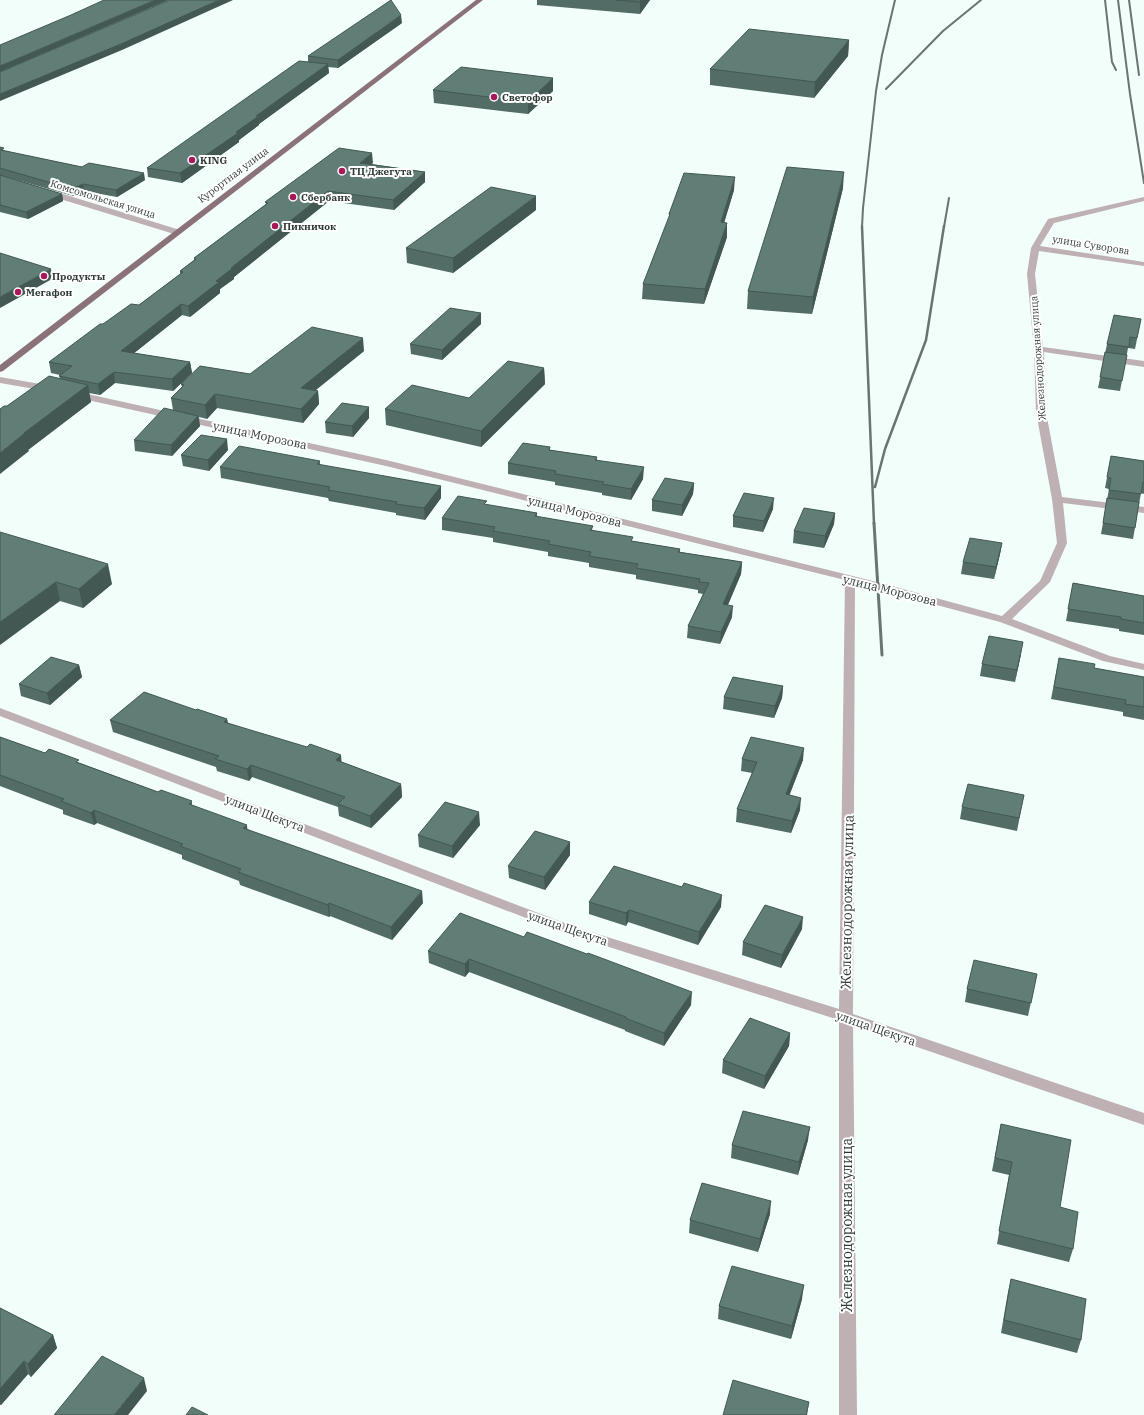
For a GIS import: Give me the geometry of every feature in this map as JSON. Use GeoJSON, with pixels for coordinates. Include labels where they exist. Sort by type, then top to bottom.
{"type":"FeatureCollection","features":[{"type":"Feature","properties":{"kind":"main road","name":"Курортная улица"},"geometry":{"type":"LineString","coordinates":[[0,369],[480,0]]}},
{"type":"Feature","properties":{"kind":"street","name":"Комсомольская улица"},"geometry":{"type":"LineString","coordinates":[[38,189],[177,232]]}},
{"type":"Feature","properties":{"kind":"street","name":"Железнодорожная улица"},"geometry":{"type":"LineString","coordinates":[[1004,620],[1045,582],[1062,544],[1057,499],[1041,412],[1039,348],[1031,274],[1036,248],[1051,221],[1144,199]]}},
{"type":"Feature","properties":{"kind":"street","name":"улица Суворова"},"geometry":{"type":"LineString","coordinates":[[1036,248],[1144,264]]}},
{"type":"Feature","properties":{"kind":"street"},"geometry":{"type":"LineString","coordinates":[[1039,348],[1144,364]]}},
{"type":"Feature","properties":{"kind":"street","name":"улица Морозова"},"geometry":{"type":"LineString","coordinates":[[0,380],[23,383],[386,463],[877,586],[1004,620],[1107,659],[1144,667]]}},
{"type":"Feature","properties":{"kind":"street"},"geometry":{"type":"LineString","coordinates":[[1057,499],[1144,510]]}},
{"type":"Feature","properties":{"kind":"street","name":"Железнодорожная улица"},"geometry":{"type":"LineString","coordinates":[[848,1415],[846,1017],[850,580]]}},
{"type":"Feature","properties":{"kind":"street","name":"улица Щекута"},"geometry":{"type":"LineString","coordinates":[[0,712],[570,930],[846,1017],[1144,1119]]}},
{"type":"Feature","properties":{"kind":"building"},"geometry":{"type":"Polygon","coordinates":[[[104,0],[155,0],[0,66],[0,45],[104,0]]]}},
{"type":"Feature","properties":{"kind":"building"},"geometry":{"type":"Polygon","coordinates":[[[170,0],[219,0],[121,44],[0,94],[0,72],[170,0]]]}},
{"type":"Feature","properties":{"kind":"building"},"geometry":{"type":"Polygon","coordinates":[[[391,0],[401,15],[338,60],[308,56],[391,0]]]}},
{"type":"Feature","properties":{"kind":"building"},"geometry":{"type":"Polygon","coordinates":[[[616,0],[641,0],[640,2],[616,0]]]}},
{"type":"Feature","properties":{"kind":"building"},"geometry":{"type":"Polygon","coordinates":[[[749,29],[849,40],[815,82],[710,69],[749,29]]]}},
{"type":"Feature","properties":{"kind":"building"},"geometry":{"type":"Polygon","coordinates":[[[299,61],[328,64],[256,116],[259,116],[236,132],[238,133],[180,173],[147,168],[299,61]]]}},
{"type":"Feature","properties":{"kind":"building"},"geometry":{"type":"Polygon","coordinates":[[[461,67],[553,78],[528,102],[433,90],[461,67]]]}},
{"type":"Feature","properties":{"kind":"building"},"geometry":{"type":"Polygon","coordinates":[[[0,147],[4,148],[1,150],[82,167],[89,163],[144,173],[116,190],[83,184],[72,189],[0,168],[0,147]]]}},
{"type":"Feature","properties":{"kind":"building"},"geometry":{"type":"Polygon","coordinates":[[[339,148],[372,153],[360,163],[425,172],[393,200],[328,191],[231,268],[233,268],[216,281],[219,282],[188,306],[181,304],[121,351],[190,362],[172,379],[114,372],[98,384],[59,376],[72,366],[49,362],[100,324],[103,324],[131,304],[139,305],[183,272],[180,271],[196,259],[194,258],[268,203],[265,202],[339,148]]]}},
{"type":"Feature","properties":{"kind":"building"},"geometry":{"type":"Polygon","coordinates":[[[787,167],[844,172],[813,297],[748,291],[787,167]]]}},
{"type":"Feature","properties":{"kind":"building"},"geometry":{"type":"Polygon","coordinates":[[[684,173],[735,177],[721,222],[727,223],[705,289],[643,284],[670,214],[684,173]]]}},
{"type":"Feature","properties":{"kind":"building"},"geometry":{"type":"Polygon","coordinates":[[[0,175],[62,194],[26,212],[0,205],[0,175]]]}},
{"type":"Feature","properties":{"kind":"building"},"geometry":{"type":"Polygon","coordinates":[[[491,187],[536,196],[453,258],[406,248],[491,187]]]}},
{"type":"Feature","properties":{"kind":"building"},"geometry":{"type":"Polygon","coordinates":[[[0,253],[51,269],[0,297],[0,253]]]}},
{"type":"Feature","properties":{"kind":"building"},"geometry":{"type":"Polygon","coordinates":[[[450,308],[481,313],[442,350],[410,344],[450,308]]]}},
{"type":"Feature","properties":{"kind":"building"},"geometry":{"type":"Polygon","coordinates":[[[1114,315],[1141,319],[1137,338],[1130,337],[1129,347],[1107,344],[1114,315]]]}},
{"type":"Feature","properties":{"kind":"building"},"geometry":{"type":"Polygon","coordinates":[[[312,327],[363,338],[301,388],[318,391],[301,409],[215,394],[205,405],[171,398],[184,385],[181,384],[200,366],[250,374],[312,327]]]}},
{"type":"Feature","properties":{"kind":"building"},"geometry":{"type":"Polygon","coordinates":[[[1105,352],[1127,355],[1122,381],[1100,377],[1105,352]]]}},
{"type":"Feature","properties":{"kind":"building"},"geometry":{"type":"Polygon","coordinates":[[[508,361],[544,368],[481,431],[385,409],[412,385],[469,398],[508,361]]]}},
{"type":"Feature","properties":{"kind":"building"},"geometry":{"type":"Polygon","coordinates":[[[49,376],[88,385],[0,453],[0,409],[7,406],[49,376]]]}},
{"type":"Feature","properties":{"kind":"building"},"geometry":{"type":"Polygon","coordinates":[[[342,403],[369,407],[352,426],[325,422],[342,403]]]}},
{"type":"Feature","properties":{"kind":"building"},"geometry":{"type":"Polygon","coordinates":[[[164,408],[198,416],[171,445],[134,440],[164,408]]]}},
{"type":"Feature","properties":{"kind":"building"},"geometry":{"type":"Polygon","coordinates":[[[201,435],[227,439],[208,460],[181,455],[201,435]]]}},
{"type":"Feature","properties":{"kind":"building"},"geometry":{"type":"Polygon","coordinates":[[[523,443],[550,447],[549,450],[597,457],[595,460],[644,467],[631,489],[602,484],[604,482],[555,474],[556,471],[508,463],[523,443]]]}},
{"type":"Feature","properties":{"kind":"building"},"geometry":{"type":"Polygon","coordinates":[[[239,446],[320,461],[317,464],[441,486],[424,508],[396,504],[397,502],[328,490],[330,487],[220,467],[239,446]]]}},
{"type":"Feature","properties":{"kind":"building"},"geometry":{"type":"Polygon","coordinates":[[[1111,456],[1144,461],[1144,482],[1141,494],[1109,490],[1111,478],[1107,477],[1111,456]]]}},
{"type":"Feature","properties":{"kind":"building"},"geometry":{"type":"Polygon","coordinates":[[[665,478],[694,483],[682,505],[652,500],[665,478]]]}},
{"type":"Feature","properties":{"kind":"building"},"geometry":{"type":"Polygon","coordinates":[[[744,493],[774,498],[764,521],[733,516],[744,493]]]}},
{"type":"Feature","properties":{"kind":"building"},"geometry":{"type":"Polygon","coordinates":[[[458,496],[487,501],[484,504],[537,513],[535,516],[593,526],[590,530],[633,537],[631,541],[680,549],[678,552],[742,562],[723,604],[733,606],[721,632],[688,626],[709,583],[699,582],[700,579],[636,568],[638,564],[589,556],[591,552],[548,544],[550,541],[493,531],[495,527],[442,518],[458,496]]]}},
{"type":"Feature","properties":{"kind":"building"},"geometry":{"type":"Polygon","coordinates":[[[1107,498],[1139,502],[1135,528],[1103,523],[1107,498]]]}},
{"type":"Feature","properties":{"kind":"building"},"geometry":{"type":"Polygon","coordinates":[[[804,508],[835,513],[825,536],[794,531],[804,508]]]}},
{"type":"Feature","properties":{"kind":"building"},"geometry":{"type":"Polygon","coordinates":[[[0,532],[108,564],[79,589],[56,582],[0,622],[0,532]]]}},
{"type":"Feature","properties":{"kind":"building"},"geometry":{"type":"Polygon","coordinates":[[[970,538],[1002,543],[996,567],[963,562],[970,538]]]}},
{"type":"Feature","properties":{"kind":"building"},"geometry":{"type":"Polygon","coordinates":[[[1073,583],[1144,596],[1144,623],[1121,619],[1121,617],[1068,609],[1073,583]]]}},
{"type":"Feature","properties":{"kind":"building"},"geometry":{"type":"Polygon","coordinates":[[[989,636],[1023,642],[1017,670],[982,664],[989,636]]]}},
{"type":"Feature","properties":{"kind":"building"},"geometry":{"type":"Polygon","coordinates":[[[51,657],[79,665],[47,693],[19,684],[51,657]]]}},
{"type":"Feature","properties":{"kind":"building"},"geometry":{"type":"Polygon","coordinates":[[[1059,658],[1095,664],[1094,668],[1144,677],[1144,707],[1125,704],[1126,700],[1054,687],[1059,658]]]}},
{"type":"Feature","properties":{"kind":"building"},"geometry":{"type":"Polygon","coordinates":[[[733,677],[783,686],[775,706],[724,697],[733,677]]]}},
{"type":"Feature","properties":{"kind":"building"},"geometry":{"type":"Polygon","coordinates":[[[144,692],[227,719],[224,722],[307,747],[310,744],[341,755],[336,760],[401,784],[370,816],[338,804],[345,797],[251,765],[247,769],[215,759],[219,756],[110,720],[144,692]]]}},
{"type":"Feature","properties":{"kind":"building"},"geometry":{"type":"Polygon","coordinates":[[[0,737],[45,753],[49,749],[79,760],[76,762],[158,792],[161,790],[192,801],[189,804],[247,825],[243,828],[422,891],[391,927],[329,903],[328,905],[238,872],[241,869],[180,846],[183,844],[94,810],[91,813],[61,801],[64,799],[0,775],[0,737]]]}},
{"type":"Feature","properties":{"kind":"building"},"geometry":{"type":"Polygon","coordinates":[[[751,737],[804,748],[786,794],[801,798],[792,821],[737,809],[757,762],[742,759],[751,737]]]}},
{"type":"Feature","properties":{"kind":"building"},"geometry":{"type":"Polygon","coordinates":[[[968,784],[1024,795],[1019,818],[962,807],[968,784]]]}},
{"type":"Feature","properties":{"kind":"building"},"geometry":{"type":"Polygon","coordinates":[[[445,802],[479,812],[452,846],[418,835],[445,802]]]}},
{"type":"Feature","properties":{"kind":"building"},"geometry":{"type":"Polygon","coordinates":[[[535,831],[570,842],[544,877],[508,866],[535,831]]]}},
{"type":"Feature","properties":{"kind":"building"},"geometry":{"type":"Polygon","coordinates":[[[614,866],[682,887],[684,883],[722,895],[699,932],[629,910],[626,913],[589,902],[614,866]]]}},
{"type":"Feature","properties":{"kind":"building"},"geometry":{"type":"Polygon","coordinates":[[[765,905],[803,917],[782,955],[743,942],[765,905]]]}},
{"type":"Feature","properties":{"kind":"building"},"geometry":{"type":"Polygon","coordinates":[[[460,913],[524,937],[527,932],[692,992],[664,1033],[625,1018],[626,1017],[469,959],[465,964],[428,951],[460,913]]]}},
{"type":"Feature","properties":{"kind":"building"},"geometry":{"type":"Polygon","coordinates":[[[974,960],[1037,974],[1031,1003],[967,989],[974,960]]]}},
{"type":"Feature","properties":{"kind":"building"},"geometry":{"type":"Polygon","coordinates":[[[750,1018],[790,1033],[765,1076],[723,1060],[750,1018]]]}},
{"type":"Feature","properties":{"kind":"building"},"geometry":{"type":"Polygon","coordinates":[[[743,1111],[810,1127],[799,1162],[732,1145],[743,1111]]]}},
{"type":"Feature","properties":{"kind":"building"},"geometry":{"type":"Polygon","coordinates":[[[1001,1124],[1071,1140],[1060,1207],[1078,1212],[1073,1249],[999,1231],[1012,1162],[995,1158],[1001,1124]]]}},
{"type":"Feature","properties":{"kind":"building"},"geometry":{"type":"Polygon","coordinates":[[[702,1183],[771,1201],[760,1239],[690,1220],[702,1183]]]}},
{"type":"Feature","properties":{"kind":"building"},"geometry":{"type":"Polygon","coordinates":[[[732,1266],[804,1285],[792,1326],[719,1306],[732,1266]]]}},
{"type":"Feature","properties":{"kind":"building"},"geometry":{"type":"Polygon","coordinates":[[[1011,1279],[1086,1299],[1081,1340],[1004,1320],[1011,1279]]]}},
{"type":"Feature","properties":{"kind":"building"},"geometry":{"type":"Polygon","coordinates":[[[0,1308],[53,1335],[28,1364],[24,1361],[0,1389],[0,1308]]]}},
{"type":"Feature","properties":{"kind":"building"},"geometry":{"type":"Polygon","coordinates":[[[102,1356],[144,1378],[114,1415],[54,1415],[102,1356]]]}},
{"type":"Feature","properties":{"kind":"building"},"geometry":{"type":"Polygon","coordinates":[[[733,1380],[809,1402],[806,1415],[723,1415],[733,1380]]]}},
{"type":"Feature","properties":{"kind":"building"},"geometry":{"type":"Polygon","coordinates":[[[192,1407],[208,1415],[186,1415],[192,1407]]]}},
{"type":"Feature","properties":{"kind":"railway"},"geometry":{"type":"LineString","coordinates":[[862,227],[876,91],[882,55],[895,0]]}},
{"type":"Feature","properties":{"kind":"railway"},"geometry":{"type":"LineString","coordinates":[[886,89],[943,31],[981,0]]}},
{"type":"Feature","properties":{"kind":"railway"},"geometry":{"type":"LineString","coordinates":[[1105,0],[1112,62],[1116,70]]}},
{"type":"Feature","properties":{"kind":"railway"},"geometry":{"type":"LineString","coordinates":[[1118,0],[1130,94],[1144,183]]}},
{"type":"Feature","properties":{"kind":"railway"},"geometry":{"type":"LineString","coordinates":[[1129,0],[1139,75]]}},
{"type":"Feature","properties":{"kind":"railway"},"geometry":{"type":"LineString","coordinates":[[944,227],[949,198]]}},
{"type":"Feature","properties":{"kind":"railway"},"geometry":{"type":"LineString","coordinates":[[875,487],[885,449],[926,340],[944,226]]}},
{"type":"Feature","properties":{"kind":"railway"},"geometry":{"type":"LineString","coordinates":[[862,227],[874,524]]}},
{"type":"Feature","properties":{"kind":"railway"},"geometry":{"type":"LineString","coordinates":[[874,523],[882,655]]}},
{"type":"Feature","properties":{"kind":"place","name":"Светофор"},"geometry":{"type":"Point","coordinates":[494,97]}},
{"type":"Feature","properties":{"kind":"place","name":"KING"},"geometry":{"type":"Point","coordinates":[192,160]}},
{"type":"Feature","properties":{"kind":"place","name":"ТЦ Джегута"},"geometry":{"type":"Point","coordinates":[342,171]}},
{"type":"Feature","properties":{"kind":"place","name":"Сбербанк"},"geometry":{"type":"Point","coordinates":[293,197]}},
{"type":"Feature","properties":{"kind":"place","name":"Пикничок"},"geometry":{"type":"Point","coordinates":[275,226]}},
{"type":"Feature","properties":{"kind":"place","name":"Продукты"},"geometry":{"type":"Point","coordinates":[44,276]}},
{"type":"Feature","properties":{"kind":"place","name":"Мегафон"},"geometry":{"type":"Point","coordinates":[18,292]}}]}
